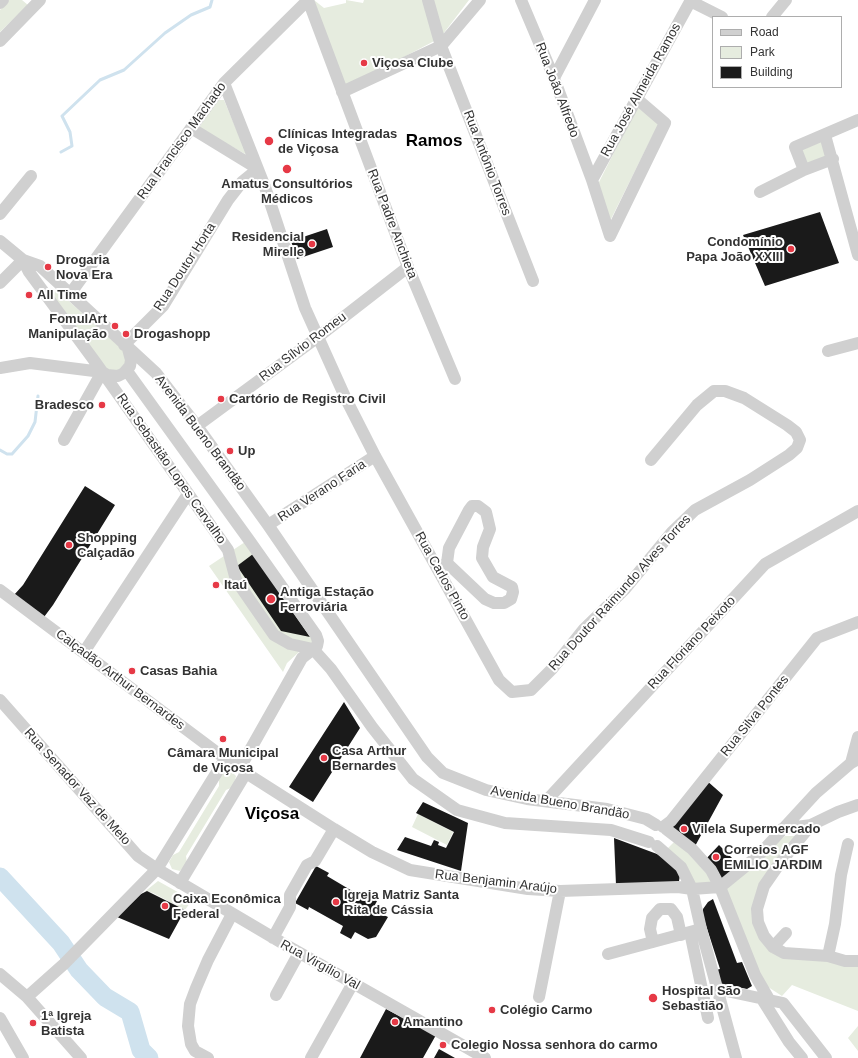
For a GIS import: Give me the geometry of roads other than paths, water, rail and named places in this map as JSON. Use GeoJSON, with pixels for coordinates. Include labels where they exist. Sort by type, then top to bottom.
{"type":"FeatureCollection","features":[{"type":"Feature","properties":{"kind":"street"},"geometry":{"type":"LineString","coordinates":[[0,3],[3,0]]}},
{"type":"Feature","properties":{"kind":"street"},"geometry":{"type":"LineString","coordinates":[[0,41],[40,0]]}},
{"type":"Feature","properties":{"kind":"street","name":"Rua Francisco Machado"},"geometry":{"type":"LineString","coordinates":[[66,291],[224,83],[308,0]]}},
{"type":"Feature","properties":{"kind":"street","name":"Rua Padre Anchieta"},"geometry":{"type":"LineString","coordinates":[[308,0],[408,267],[455,379]]}},
{"type":"Feature","properties":{"kind":"street","name":"Rua Antônio Torres"},"geometry":{"type":"LineString","coordinates":[[428,0],[441,46],[533,281]]}},
{"type":"Feature","properties":{"kind":"street"},"geometry":{"type":"LineString","coordinates":[[342,92],[441,46],[480,0]]}},
{"type":"Feature","properties":{"kind":"street","name":"Rua João Alfredo"},"geometry":{"type":"LineString","coordinates":[[521,0],[554,78],[592,180],[610,236],[665,123],[637,99]]}},
{"type":"Feature","properties":{"kind":"street"},"geometry":{"type":"LineString","coordinates":[[554,78],[595,0]]}},
{"type":"Feature","properties":{"kind":"street"},"geometry":{"type":"LineString","coordinates":[[690,0],[720,16]]}},
{"type":"Feature","properties":{"kind":"street","name":"Rua José Almeida Ramos"},"geometry":{"type":"LineString","coordinates":[[592,180],[690,0]]}},
{"type":"Feature","properties":{"kind":"street"},"geometry":{"type":"LineString","coordinates":[[773,16],[786,0]]}},
{"type":"Feature","properties":{"kind":"street","name":"Rua Carlos Pinto"},"geometry":{"type":"LineString","coordinates":[[224,83],[258,169],[305,308],[346,399],[375,456],[442,565],[499,680],[512,692]]}},
{"type":"Feature","properties":{"kind":"street"},"geometry":{"type":"LineString","coordinates":[[804,170],[795,147],[858,120]]}},
{"type":"Feature","properties":{"kind":"street"},"geometry":{"type":"LineString","coordinates":[[191,128],[258,169]]}},
{"type":"Feature","properties":{"kind":"street"},"geometry":{"type":"LineString","coordinates":[[825,135],[854,224],[858,255]]}},
{"type":"Feature","properties":{"kind":"street"},"geometry":{"type":"LineString","coordinates":[[760,192],[804,170],[832,159]]}},
{"type":"Feature","properties":{"kind":"street","name":"Rua Doutor Horta"},"geometry":{"type":"LineString","coordinates":[[126,347],[163,306],[228,200],[242,182],[258,169]]}},
{"type":"Feature","properties":{"kind":"street"},"geometry":{"type":"LineString","coordinates":[[0,214],[31,176]]}},
{"type":"Feature","properties":{"kind":"street","name":"Avenida Bueno Brandão"},"geometry":{"type":"LineString","coordinates":[[0,241],[23,260],[40,266],[126,347],[156,373],[197,426],[268,525],[427,757],[443,773],[486,790],[527,799],[546,800],[607,809],[646,819],[662,827],[692,849],[711,870],[720,886],[766,1000],[789,1042],[802,1058]]}},
{"type":"Feature","properties":{"kind":"street"},"geometry":{"type":"LineString","coordinates":[[0,283],[23,260]]}},
{"type":"Feature","properties":{"kind":"street","name":"Rua Sebastião Lopes Carvalho"},"geometry":{"type":"LineString","coordinates":[[23,260],[29,272],[228,550],[236,580],[274,635],[290,644],[313,650]]}},
{"type":"Feature","properties":{"kind":"street","name":"Rua Sílvio Romeu"},"geometry":{"type":"LineString","coordinates":[[197,426],[318,337],[408,267]]}},
{"type":"Feature","properties":{"kind":"street"},"geometry":{"type":"LineString","coordinates":[[48,298],[50,289],[53,286],[66,291]]}},
{"type":"Feature","properties":{"kind":"street"},"geometry":{"type":"LineString","coordinates":[[828,351],[858,343]]}},
{"type":"Feature","properties":{"kind":"street"},"geometry":{"type":"LineString","coordinates":[[0,368],[30,363],[102,372],[107,375],[118,376],[127,371],[132,360],[126,347]]}},
{"type":"Feature","properties":{"kind":"street"},"geometry":{"type":"LineString","coordinates":[[127,371],[316,635],[318,642],[313,650],[302,658],[180,883]]}},
{"type":"Feature","properties":{"kind":"street"},"geometry":{"type":"LineString","coordinates":[[64,440],[102,372]]}},
{"type":"Feature","properties":{"kind":"street","name":"Rua Doutor Raimundo Alves Torres"},"geometry":{"type":"LineString","coordinates":[[512,692],[531,690],[552,669],[584,629],[625,589],[672,532],[695,510],[750,480],[797,448],[800,440],[796,432],[787,425],[744,398],[725,391],[714,391],[704,397],[651,460]]}},
{"type":"Feature","properties":{"kind":"street","name":"Rua Verano Faria"},"geometry":{"type":"LineString","coordinates":[[268,525],[375,456]]}},
{"type":"Feature","properties":{"kind":"street"},"geometry":{"type":"LineString","coordinates":[[84,652],[188,494]]}},
{"type":"Feature","properties":{"kind":"street"},"geometry":{"type":"LineString","coordinates":[[472,506],[478,506],[486,512],[490,529],[483,547],[482,558],[493,577],[512,587],[513,592],[511,599],[504,603],[494,603],[485,599],[442,565],[449,548],[469,510],[472,506]]}},
{"type":"Feature","properties":{"kind":"street","name":"Rua Floriano Peixoto"},"geometry":{"type":"LineString","coordinates":[[546,800],[764,564],[858,511]]}},
{"type":"Feature","properties":{"kind":"street","name":"Calçadão Arthur Bernardes"},"geometry":{"type":"LineString","coordinates":[[0,590],[219,754],[334,829]]}},
{"type":"Feature","properties":{"kind":"street","name":"Rua Silva Pontes"},"geometry":{"type":"LineString","coordinates":[[662,827],[671,821],[817,638],[858,622]]}},
{"type":"Feature","properties":{"kind":"street"},"geometry":{"type":"LineString","coordinates":[[313,650],[331,669],[372,727],[413,779],[457,810],[505,823],[611,830],[653,844],[664,845],[668,840],[662,827],[648,832],[653,844],[681,867],[692,889],[691,932],[708,1018]]}},
{"type":"Feature","properties":{"kind":"street","name":"Rua Senador Vaz de Melo"},"geometry":{"type":"LineString","coordinates":[[0,700],[138,856],[157,869]]}},
{"type":"Feature","properties":{"kind":"street"},"geometry":{"type":"LineString","coordinates":[[720,886],[758,856],[816,793],[854,761],[858,737]]}},
{"type":"Feature","properties":{"kind":"street"},"geometry":{"type":"LineString","coordinates":[[27,996],[64,964],[157,869],[222,764],[226,763],[243,769]]}},
{"type":"Feature","properties":{"kind":"street"},"geometry":{"type":"LineString","coordinates":[[782,829],[811,825],[838,812],[858,805]]}},
{"type":"Feature","properties":{"kind":"street"},"geometry":{"type":"LineString","coordinates":[[811,825],[768,880],[757,909],[758,922],[764,936],[773,947],[784,953],[828,956],[845,961],[858,961]]}},
{"type":"Feature","properties":{"kind":"street"},"geometry":{"type":"LineString","coordinates":[[272,938],[290,907],[290,895],[307,865],[315,861],[334,829]]}},
{"type":"Feature","properties":{"kind":"street","name":"Rua Benjamin Araújo"},"geometry":{"type":"LineString","coordinates":[[334,829],[372,852],[410,870],[528,889],[560,891],[678,887],[692,889],[720,886]]}},
{"type":"Feature","properties":{"kind":"street"},"geometry":{"type":"LineString","coordinates":[[828,956],[835,924],[841,874],[848,844]]}},
{"type":"Feature","properties":{"kind":"street","name":"Rua Virgílio Val"},"geometry":{"type":"LineString","coordinates":[[157,869],[272,938],[485,1058]]}},
{"type":"Feature","properties":{"kind":"street"},"geometry":{"type":"LineString","coordinates":[[539,997],[560,891]]}},
{"type":"Feature","properties":{"kind":"street"},"geometry":{"type":"LineString","coordinates":[[653,942],[650,929],[652,918],[660,909],[671,909],[691,932],[717,989],[736,1058]]}},
{"type":"Feature","properties":{"kind":"street"},"geometry":{"type":"LineString","coordinates":[[208,1058],[195,1051],[191,1044],[188,1026],[190,1004],[208,960],[232,914]]}},
{"type":"Feature","properties":{"kind":"street"},"geometry":{"type":"LineString","coordinates":[[608,954],[691,932]]}},
{"type":"Feature","properties":{"kind":"street"},"geometry":{"type":"LineString","coordinates":[[773,947],[786,933]]}},
{"type":"Feature","properties":{"kind":"street"},"geometry":{"type":"LineString","coordinates":[[276,995],[299,953]]}},
{"type":"Feature","properties":{"kind":"street"},"geometry":{"type":"LineString","coordinates":[[0,974],[27,996],[81,1058]]}},
{"type":"Feature","properties":{"kind":"street"},"geometry":{"type":"LineString","coordinates":[[311,1058],[353,983]]}},
{"type":"Feature","properties":{"kind":"street"},"geometry":{"type":"LineString","coordinates":[[717,989],[783,1003],[826,1058]]}},
{"type":"Feature","properties":{"kind":"street"},"geometry":{"type":"LineString","coordinates":[[0,1018],[23,1058]]}},
{"type":"Feature","properties":{"kind":"waterway"},"geometry":{"type":"LineString","coordinates":[[61,152],[72,146],[70,132],[62,116],[100,80],[124,70],[165,33],[191,15],[210,7],[212,0]]}},
{"type":"Feature","properties":{"kind":"waterway"},"geometry":{"type":"LineString","coordinates":[[0,450],[7,454],[12,454],[28,436],[35,422],[38,396]]}},
{"type":"Feature","properties":{"kind":"waterway"},"geometry":{"type":"LineString","coordinates":[[0,877],[61,943],[79,970],[105,997],[130,1012],[141,1050],[149,1058]]}},
{"type":"Feature","properties":{"kind":"place","name":"Viçosa Clube"},"geometry":{"type":"Point","coordinates":[364,63]}},
{"type":"Feature","properties":{"kind":"place","name":"Clínicas Integradas de Viçosa"},"geometry":{"type":"Point","coordinates":[269,141]}},
{"type":"Feature","properties":{"kind":"place","name":"Amatus Consultórios Médicos"},"geometry":{"type":"Point","coordinates":[287,169]}},
{"type":"Feature","properties":{"kind":"place","name":"Residencial Mirelle"},"geometry":{"type":"Point","coordinates":[312,244]}},
{"type":"Feature","properties":{"kind":"place","name":"Condomínio Papa João XXIII"},"geometry":{"type":"Point","coordinates":[791,249]}},
{"type":"Feature","properties":{"kind":"place","name":"Drogaria Nova Era"},"geometry":{"type":"Point","coordinates":[48,267]}},
{"type":"Feature","properties":{"kind":"place","name":"All Time"},"geometry":{"type":"Point","coordinates":[29,295]}},
{"type":"Feature","properties":{"kind":"place","name":"FomulArt Manipulação"},"geometry":{"type":"Point","coordinates":[115,326]}},
{"type":"Feature","properties":{"kind":"place","name":"Drogashopp"},"geometry":{"type":"Point","coordinates":[126,334]}},
{"type":"Feature","properties":{"kind":"place","name":"Cartório de Registro Civil"},"geometry":{"type":"Point","coordinates":[221,399]}},
{"type":"Feature","properties":{"kind":"place","name":"Bradesco"},"geometry":{"type":"Point","coordinates":[102,405]}},
{"type":"Feature","properties":{"kind":"place","name":"Up"},"geometry":{"type":"Point","coordinates":[230,451]}},
{"type":"Feature","properties":{"kind":"place","name":"Shopping Calçadão"},"geometry":{"type":"Point","coordinates":[69,545]}},
{"type":"Feature","properties":{"kind":"place","name":"Itaú"},"geometry":{"type":"Point","coordinates":[216,585]}},
{"type":"Feature","properties":{"kind":"place","name":"Antiga Estação Ferroviária"},"geometry":{"type":"Point","coordinates":[271,599]}},
{"type":"Feature","properties":{"kind":"place","name":"Casas Bahia"},"geometry":{"type":"Point","coordinates":[132,671]}},
{"type":"Feature","properties":{"kind":"place","name":"Câmara Municipal de Viçosa"},"geometry":{"type":"Point","coordinates":[223,739]}},
{"type":"Feature","properties":{"kind":"place","name":"Casa Arthur Bernardes"},"geometry":{"type":"Point","coordinates":[324,758]}},
{"type":"Feature","properties":{"kind":"place","name":"Vilela Supermercado"},"geometry":{"type":"Point","coordinates":[684,829]}},
{"type":"Feature","properties":{"kind":"place","name":"Correios AGF EMILIO JARDIM"},"geometry":{"type":"Point","coordinates":[716,857]}},
{"type":"Feature","properties":{"kind":"place","name":"Igreja Matriz Santa Rita de Cássia"},"geometry":{"type":"Point","coordinates":[336,902]}},
{"type":"Feature","properties":{"kind":"place","name":"Caixa Econômica Federal"},"geometry":{"type":"Point","coordinates":[165,906]}},
{"type":"Feature","properties":{"kind":"place","name":"Hospital São Sebastião"},"geometry":{"type":"Point","coordinates":[653,998]}},
{"type":"Feature","properties":{"kind":"place","name":"Colégio Carmo"},"geometry":{"type":"Point","coordinates":[492,1010]}},
{"type":"Feature","properties":{"kind":"place","name":"Amantino"},"geometry":{"type":"Point","coordinates":[395,1022]}},
{"type":"Feature","properties":{"kind":"place","name":"1ª Igreja Batista"},"geometry":{"type":"Point","coordinates":[33,1023]}},
{"type":"Feature","properties":{"kind":"place","name":"Colegio Nossa senhora do carmo"},"geometry":{"type":"Point","coordinates":[443,1045]}},
{"type":"Feature","properties":{"kind":"district","name":"Ramos"},"geometry":{"type":"Point","coordinates":[434,141]}},
{"type":"Feature","properties":{"kind":"district","name":"Viçosa"},"geometry":{"type":"Point","coordinates":[272,814]}}]}
